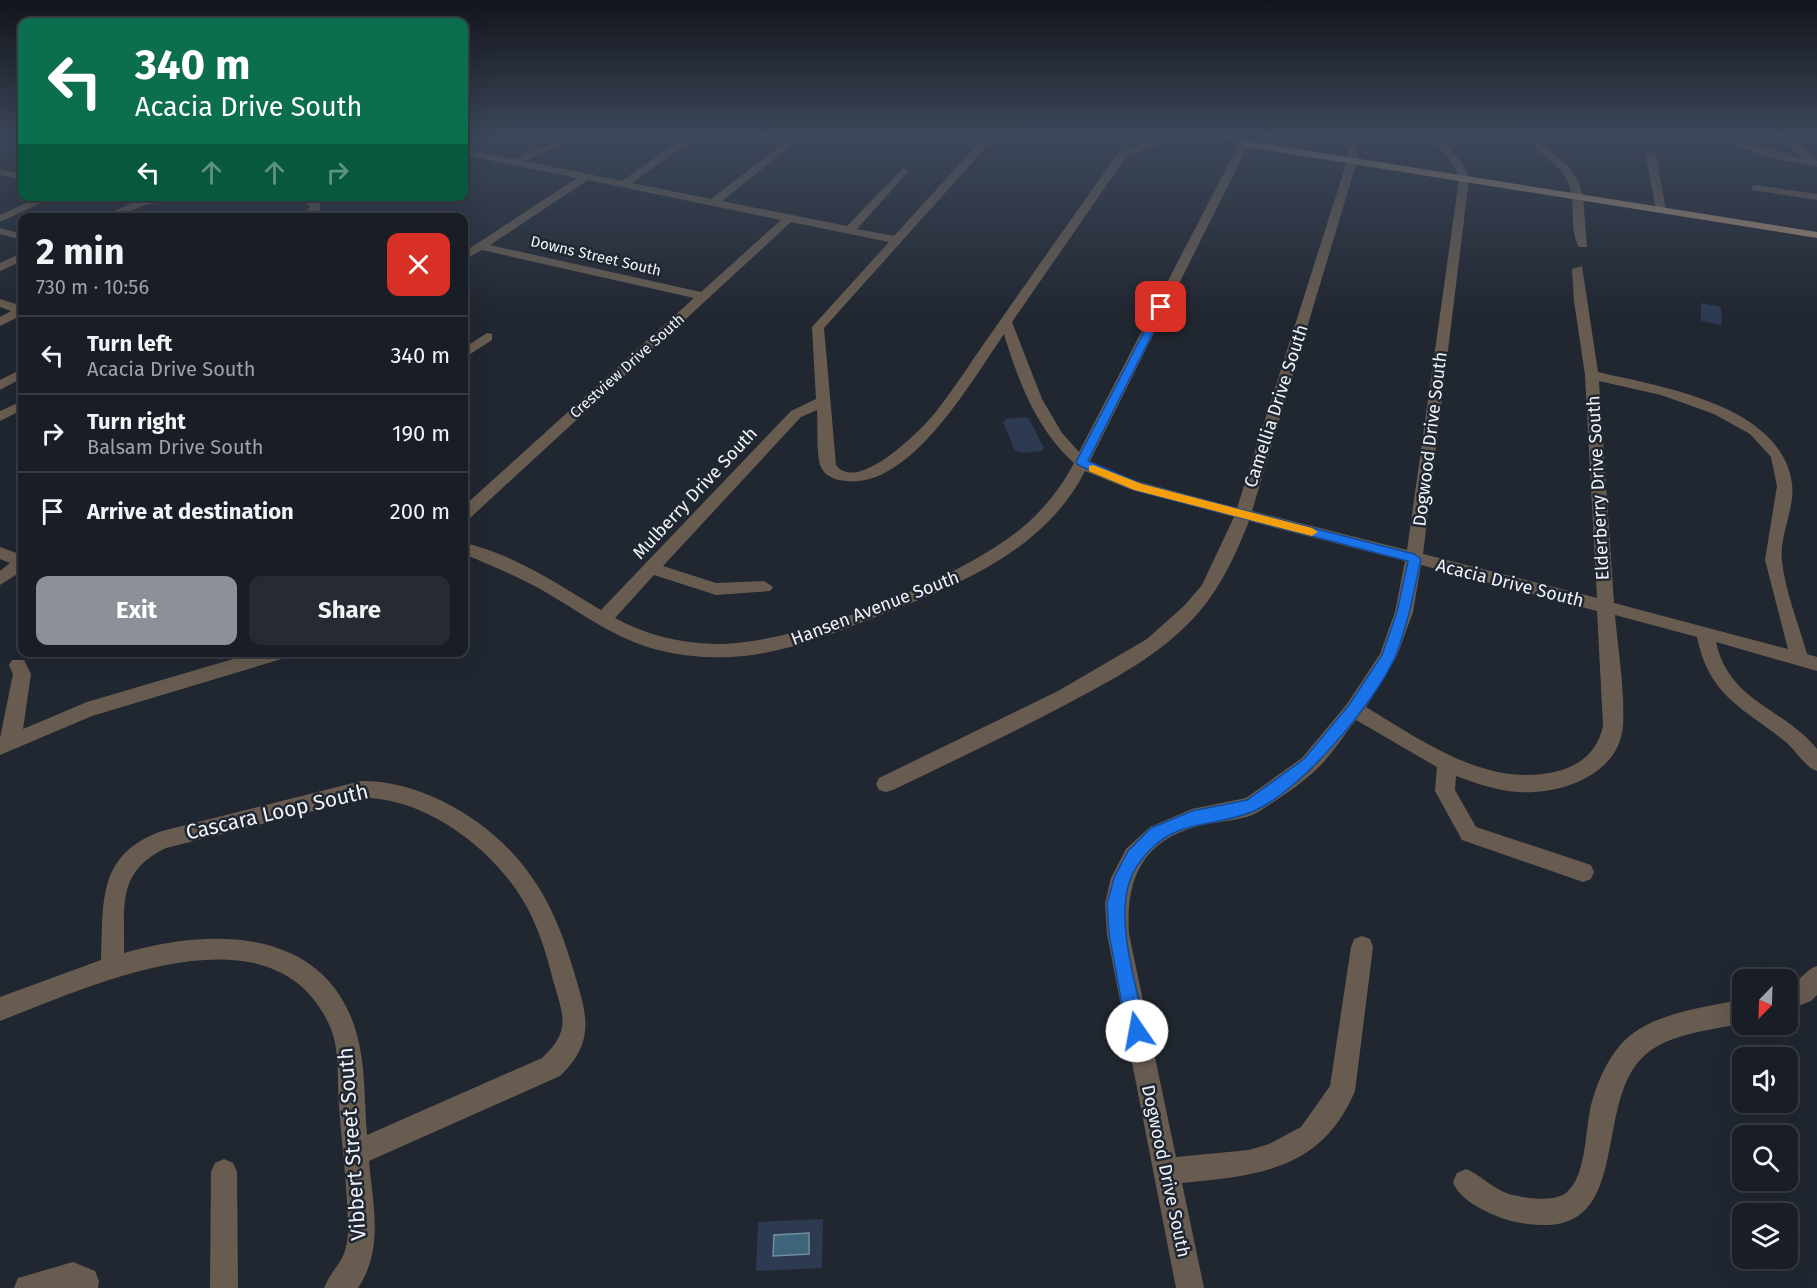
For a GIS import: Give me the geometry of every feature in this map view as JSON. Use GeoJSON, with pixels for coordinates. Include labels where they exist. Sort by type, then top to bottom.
{"type":"FeatureCollection","features":[{"type":"Feature","properties":{"kind":"main road"},"geometry":{"type":"LineString","coordinates":[[1565,195],[1817,235]]}},
{"type":"Feature","properties":{"kind":"street"},"geometry":{"type":"LineString","coordinates":[[468,254],[558,195]]}},
{"type":"Feature","properties":{"kind":"street"},"geometry":{"type":"LineString","coordinates":[[680,195],[897,240]]}},
{"type":"Feature","properties":{"kind":"street"},"geometry":{"type":"LineString","coordinates":[[714,202],[723,195]]}},
{"type":"Feature","properties":{"kind":"street"},"geometry":{"type":"LineString","coordinates":[[850,230],[881,195]]}},
{"type":"Feature","properties":{"kind":"street"},"geometry":{"type":"LineString","coordinates":[[938,195],[821,323],[817,336],[828,465],[837,475],[858,478],[873,474],[916,441],[939,417],[982,355],[1007,324],[1093,195]]}},
{"type":"Feature","properties":{"kind":"street","name":"Hansen Avenue South"},"geometry":{"type":"LineString","coordinates":[[468,550],[545,585],[631,634],[688,650],[732,652],[800,639],[966,574],[988,561],[1035,526],[1056,506],[1082,462],[1218,195]]}},
{"type":"Feature","properties":{"kind":"street","name":"Camellia Drive South"},"geometry":{"type":"LineString","coordinates":[[886,784],[1012,723],[1141,654],[1178,624],[1208,589],[1224,560],[1242,515],[1341,195]]}},
{"type":"Feature","properties":{"kind":"street","name":"Dogwood Drive South"},"geometry":{"type":"LineString","coordinates":[[1190,1288],[1118,934],[1116,904],[1122,878],[1134,856],[1156,832],[1192,818],[1251,806],[1309,764],[1354,709],[1388,656],[1404,612],[1414,559],[1462,195]]}},
{"type":"Feature","properties":{"kind":"street"},"geometry":{"type":"LineString","coordinates":[[1658,195],[1661,210]]}},
{"type":"Feature","properties":{"kind":"street"},"geometry":{"type":"LineString","coordinates":[[1577,197],[1583,245]]}},
{"type":"Feature","properties":{"kind":"street"},"geometry":{"type":"LineString","coordinates":[[0,219],[40,201]]}},
{"type":"Feature","properties":{"kind":"street"},"geometry":{"type":"LineString","coordinates":[[116,213],[139,203],[150,201]]}},
{"type":"Feature","properties":{"kind":"street"},"geometry":{"type":"LineString","coordinates":[[309,201],[316,205],[312,213]]}},
{"type":"Feature","properties":{"kind":"street","name":"Crestview Drive South"},"geometry":{"type":"LineString","coordinates":[[468,510],[790,217]]}},
{"type":"Feature","properties":{"kind":"street"},"geometry":{"type":"LineString","coordinates":[[0,231],[18,236]]}},
{"type":"Feature","properties":{"kind":"street","name":"Downs Street South"},"geometry":{"type":"LineString","coordinates":[[480,246],[704,296]]}},
{"type":"Feature","properties":{"kind":"street"},"geometry":{"type":"LineString","coordinates":[[0,267],[18,259]]}},
{"type":"Feature","properties":{"kind":"street","name":"Elderberry Drive South"},"geometry":{"type":"LineString","coordinates":[[1354,709],[1447,762],[1493,778],[1539,783],[1570,777],[1591,766],[1609,746],[1613,725],[1592,375],[1580,301],[1578,269]]}},
{"type":"Feature","properties":{"kind":"street"},"geometry":{"type":"LineString","coordinates":[[0,303],[18,309]]}},
{"type":"Feature","properties":{"kind":"street"},"geometry":{"type":"LineString","coordinates":[[0,322],[18,312]]}},
{"type":"Feature","properties":{"kind":"street","name":"Acacia Drive South"},"geometry":{"type":"LineString","coordinates":[[1007,324],[1017,360],[1051,429],[1082,462],[1138,487],[1705,632],[1817,664]]}},
{"type":"Feature","properties":{"kind":"street"},"geometry":{"type":"LineString","coordinates":[[468,351],[487,337]]}},
{"type":"Feature","properties":{"kind":"street"},"geometry":{"type":"LineString","coordinates":[[982,355],[999,351],[1017,360]]}},
{"type":"Feature","properties":{"kind":"street"},"geometry":{"type":"LineString","coordinates":[[0,386],[18,375]]}},
{"type":"Feature","properties":{"kind":"street"},"geometry":{"type":"LineString","coordinates":[[1592,375],[1687,399],[1740,421],[1765,439],[1778,456],[1785,486],[1773,560],[1799,658]]}},
{"type":"Feature","properties":{"kind":"street"},"geometry":{"type":"LineString","coordinates":[[0,392],[18,398]]}},
{"type":"Feature","properties":{"kind":"street","name":"Mulberry Drive South"},"geometry":{"type":"LineString","coordinates":[[603,619],[796,414],[822,402]]}},
{"type":"Feature","properties":{"kind":"street"},"geometry":{"type":"LineString","coordinates":[[0,417],[18,407]]}},
{"type":"Feature","properties":{"kind":"street"},"geometry":{"type":"LineString","coordinates":[[0,553],[18,560]]}},
{"type":"Feature","properties":{"kind":"street"},"geometry":{"type":"LineString","coordinates":[[0,579],[18,565]]}},
{"type":"Feature","properties":{"kind":"street"},"geometry":{"type":"LineString","coordinates":[[651,568],[716,589],[764,587]]}},
{"type":"Feature","properties":{"kind":"street"},"geometry":{"type":"LineString","coordinates":[[1705,632],[1715,670],[1736,697],[1795,738],[1817,763]]}},
{"type":"Feature","properties":{"kind":"street"},"geometry":{"type":"LineString","coordinates":[[5,744],[87,710],[265,657]]}},
{"type":"Feature","properties":{"kind":"street"},"geometry":{"type":"LineString","coordinates":[[5,744],[22,674],[18,665]]}},
{"type":"Feature","properties":{"kind":"street"},"geometry":{"type":"LineString","coordinates":[[1447,762],[1444,791],[1469,834],[1583,872]]}},
{"type":"Feature","properties":{"kind":"street","name":"Cascara Loop South"},"geometry":{"type":"LineString","coordinates":[[112,968],[118,877],[129,861],[142,849],[162,840],[361,790],[379,788],[433,808],[469,827],[500,853],[525,882],[543,914],[556,946],[571,1001],[576,1023],[575,1040],[565,1056],[551,1067],[355,1154]]}},
{"type":"Feature","properties":{"kind":"street"},"geometry":{"type":"LineString","coordinates":[[1167,1171],[1249,1163],[1274,1156],[1310,1136],[1334,1106],[1342,1091],[1362,947]]}},
{"type":"Feature","properties":{"kind":"street","name":"Vibbert Street South"},"geometry":{"type":"LineString","coordinates":[[0,1009],[112,968],[177,952],[217,949],[246,950],[273,956],[294,967],[315,984],[330,1001],[344,1031],[355,1154],[362,1240],[357,1261],[341,1286]]}},
{"type":"Feature","properties":{"kind":"street"},"geometry":{"type":"LineString","coordinates":[[1798,995],[1803,993],[1817,977]]}},
{"type":"Feature","properties":{"kind":"street"},"geometry":{"type":"LineString","coordinates":[[1466,1182],[1493,1203],[1515,1211],[1549,1211],[1569,1208],[1584,1191],[1607,1094],[1631,1051],[1647,1038],[1665,1031],[1732,1014]]}},
{"type":"Feature","properties":{"kind":"street"},"geometry":{"type":"LineString","coordinates":[[224,1172],[224,1288]]}},
{"type":"Feature","properties":{"kind":"street"},"geometry":{"type":"LineString","coordinates":[[28,1288],[73,1276],[84,1281],[84,1288]]}},
{"type":"Feature","properties":{"kind":"shaded area"},"geometry":{"type":"Polygon","coordinates":[[[1701,303],[1721,307],[1722,325],[1701,321],[1701,303]]]}},
{"type":"Feature","properties":{"kind":"shaded area"},"geometry":{"type":"Polygon","coordinates":[[[1025,417],[1029,419],[1044,448],[1041,451],[1022,453],[1015,451],[1003,422],[1006,419],[1025,417]]]}},
{"type":"Feature","properties":{"kind":"shaded area"},"geometry":{"type":"Polygon","coordinates":[[[823,1219],[822,1268],[756,1271],[758,1222],[823,1219]]]}},
{"type":"Feature","properties":{"kind":"shaded area"},"geometry":{"type":"Polygon","coordinates":[[[809,1233],[809,1254],[773,1256],[774,1235],[809,1233]]]}},
{"type":"Feature","properties":{"kind":"slow traffic"},"geometry":{"type":"LineString","coordinates":[[1093,468],[1138,487],[1312,532]]}},
{"type":"Feature","properties":{"kind":"route"},"geometry":{"type":"LineString","coordinates":[[1137,1031],[1118,934],[1116,904],[1122,878],[1134,856],[1156,832],[1192,818],[1227,813],[1251,806],[1309,764],[1354,709],[1388,656],[1404,612],[1414,559],[1138,487],[1108,476],[1082,462],[1161,307]]}}]}
